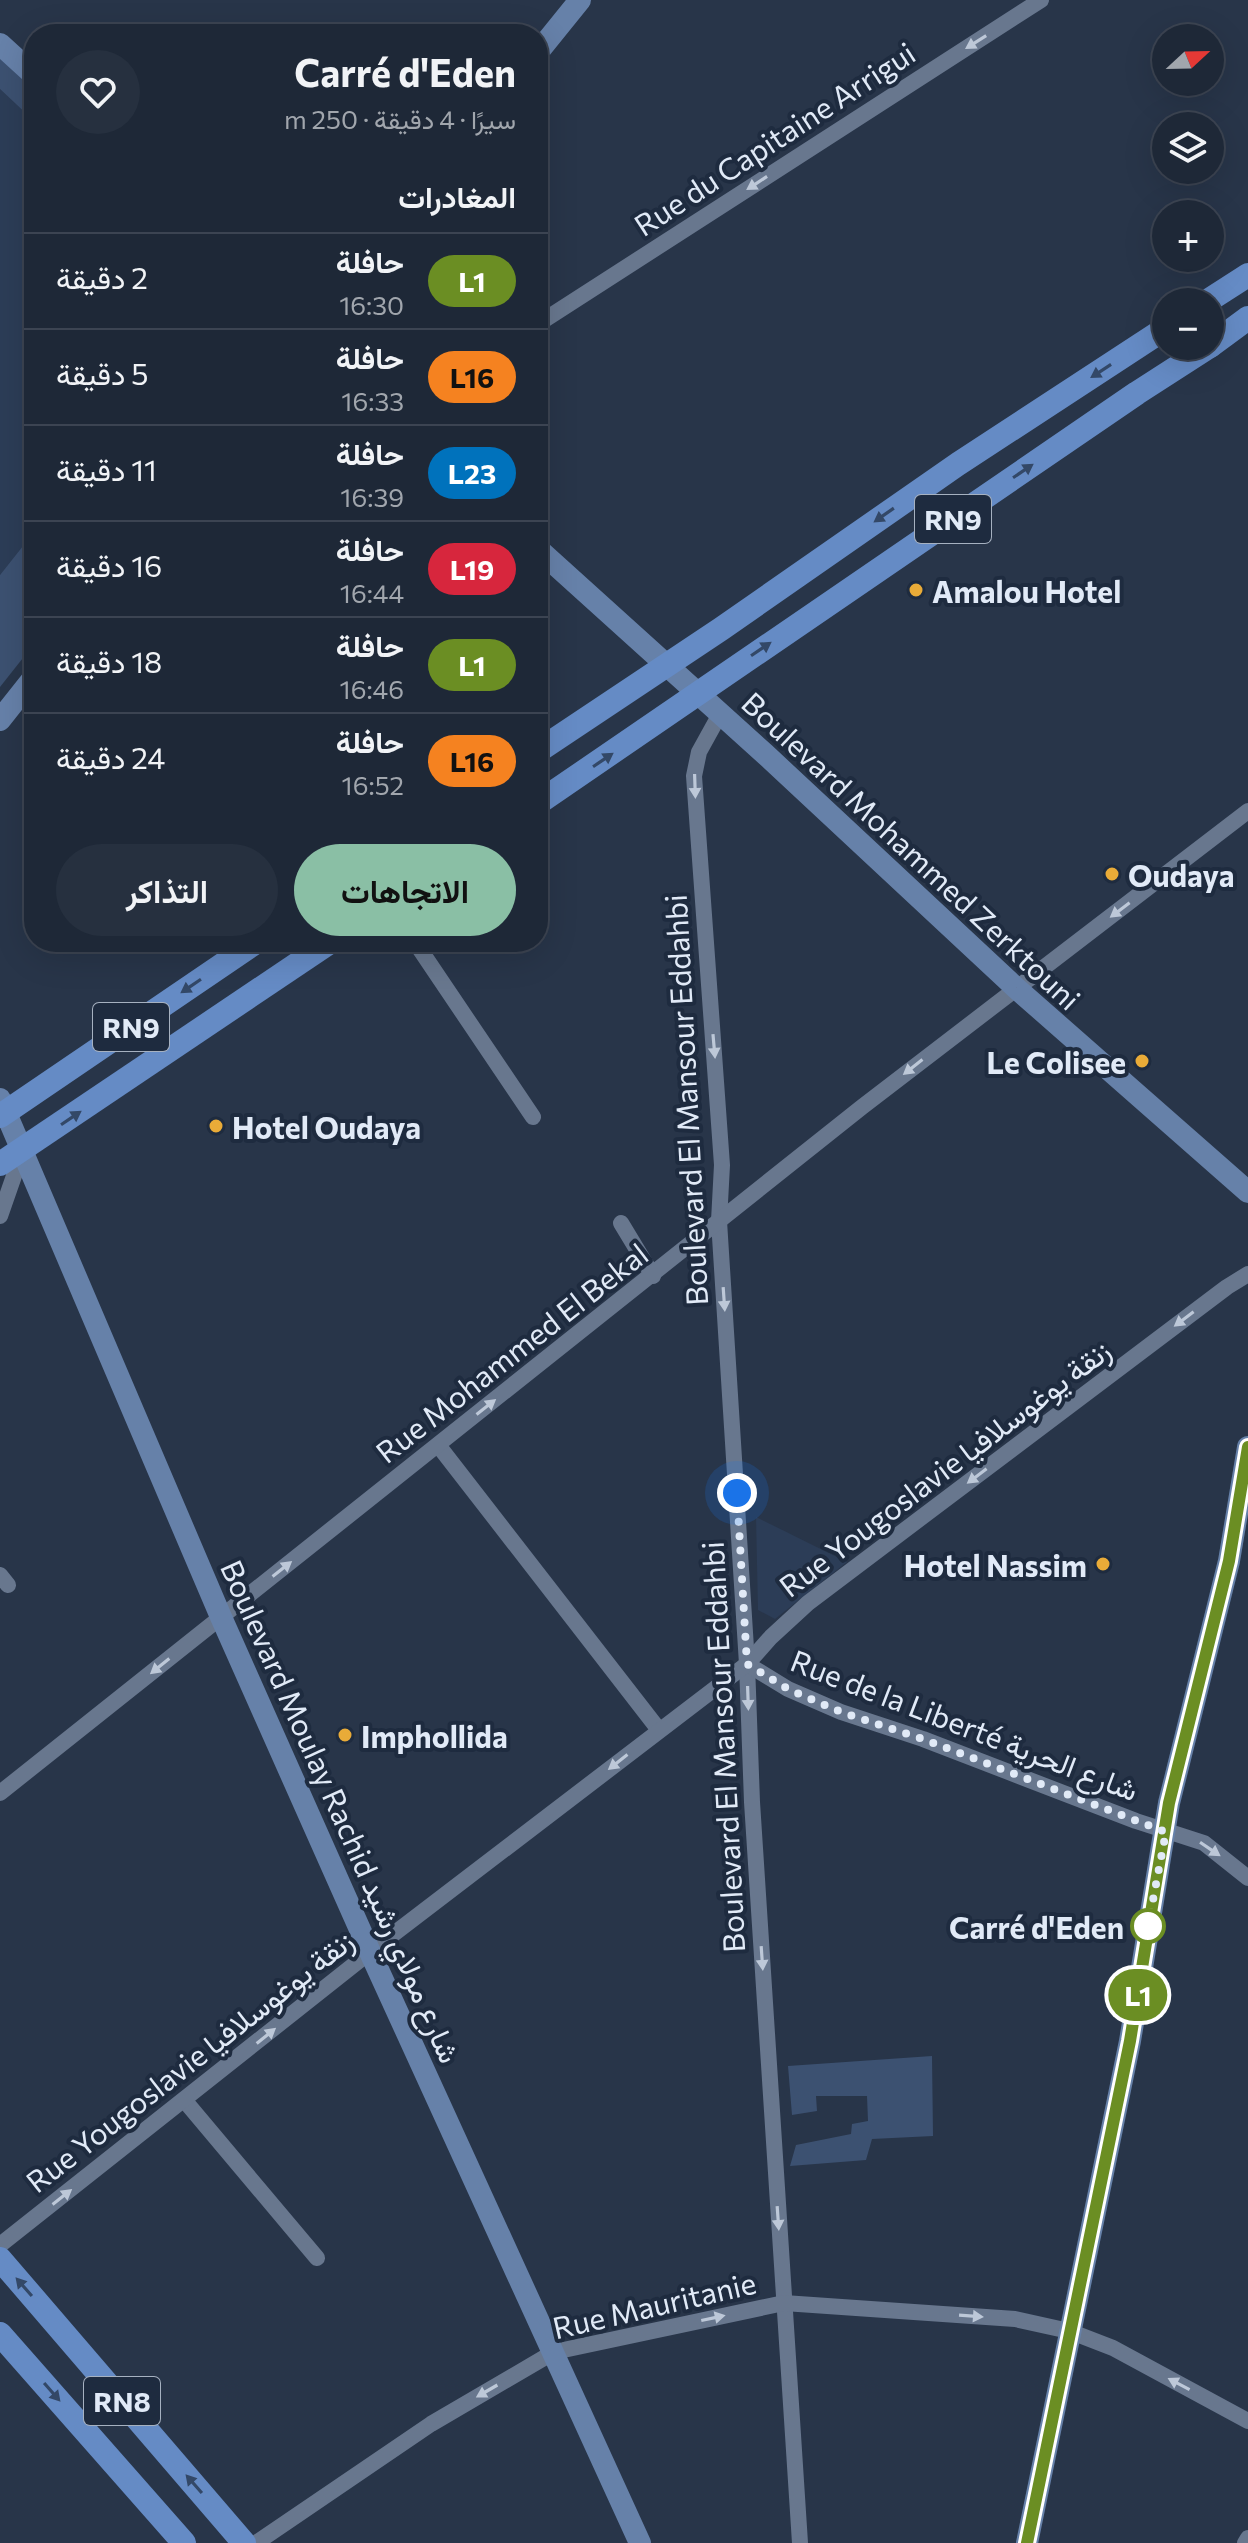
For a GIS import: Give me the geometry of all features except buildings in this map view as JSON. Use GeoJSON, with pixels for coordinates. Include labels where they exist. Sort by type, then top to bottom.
{"type":"FeatureCollection","features":[{"type":"Feature","properties":{"kind":"main road"},"geometry":{"type":"LineString","coordinates":[[548,40],[580,0]]}},
{"type":"Feature","properties":{"kind":"main road"},"geometry":{"type":"LineString","coordinates":[[0,44],[24,66]]}},
{"type":"Feature","properties":{"kind":"main road"},"geometry":{"type":"LineString","coordinates":[[1224,290],[1248,275]]}},
{"type":"Feature","properties":{"kind":"main road","name":"RN9"},"geometry":{"type":"LineString","coordinates":[[1224,336],[1248,318]]}},
{"type":"Feature","properties":{"kind":"main road","name":"RN9"},"geometry":{"type":"LineString","coordinates":[[548,744],[958,464],[1152,337]]}},
{"type":"Feature","properties":{"kind":"main road","name":"RN9"},"geometry":{"type":"LineString","coordinates":[[548,796],[1189,360]]}},
{"type":"Feature","properties":{"kind":"main road","name":"Boulevard Mohammed Zerktouni"},"geometry":{"type":"LineString","coordinates":[[548,558],[1016,988],[1248,1192]]}},
{"type":"Feature","properties":{"kind":"main road"},"geometry":{"type":"LineString","coordinates":[[0,720],[24,692]]}},
{"type":"Feature","properties":{"kind":"main road","name":"RN9"},"geometry":{"type":"LineString","coordinates":[[2,1109],[241,952]]}},
{"type":"Feature","properties":{"kind":"main road","name":"RN9"},"geometry":{"type":"LineString","coordinates":[[0,1164],[315,952]]}},
{"type":"Feature","properties":{"kind":"main road","name":"Boulevard Moulay Rachid شارع مولاي رشيد"},"geometry":{"type":"LineString","coordinates":[[2,1109],[24,1149],[221,1617],[370,1952],[640,2543]]}},
{"type":"Feature","properties":{"kind":"main road"},"geometry":{"type":"LineString","coordinates":[[1027,2543],[1130,2041],[1169,1803],[1229,1561],[1248,1447]]}},
{"type":"Feature","properties":{"kind":"main road","name":"RN8"},"geometry":{"type":"LineString","coordinates":[[0,2259],[244,2543]]}},
{"type":"Feature","properties":{"kind":"main road","name":"RN8"},"geometry":{"type":"LineString","coordinates":[[0,2334],[184,2543]]}},
{"type":"Feature","properties":{"kind":"street","name":"Rue du Capitaine Arrigui"},"geometry":{"type":"LineString","coordinates":[[548,318],[1041,0]]}},
{"type":"Feature","properties":{"kind":"street","name":"Boulevard El Mansour Eddahbi"},"geometry":{"type":"LineString","coordinates":[[720,714],[699,752],[694,776],[722,1165],[719,1221],[747,1664],[752,1802],[800,2543]]}},
{"type":"Feature","properties":{"kind":"street","name":"Rue Mohammed El Bekal"},"geometry":{"type":"LineString","coordinates":[[0,1793],[719,1221],[1248,811]]}},
{"type":"Feature","properties":{"kind":"street"},"geometry":{"type":"LineString","coordinates":[[422,952],[533,1117]]}},
{"type":"Feature","properties":{"kind":"street"},"geometry":{"type":"LineString","coordinates":[[0,1216],[24,1149]]}},
{"type":"Feature","properties":{"kind":"street"},"geometry":{"type":"LineString","coordinates":[[621,1223],[653,1276]]}},
{"type":"Feature","properties":{"kind":"street","name":"Rue Yougoslavie زنقة يوغوسلافيا"},"geometry":{"type":"LineString","coordinates":[[0,2245],[370,1952],[747,1664],[808,1603],[1248,1274]]}},
{"type":"Feature","properties":{"kind":"street"},"geometry":{"type":"LineString","coordinates":[[438,1445],[659,1730]]}},
{"type":"Feature","properties":{"kind":"street","name":"Rue de la Liberté شارع الحرية"},"geometry":{"type":"LineString","coordinates":[[747,1664],[788,1689],[841,1712],[923,1739],[1166,1832],[1204,1843],[1248,1878]]}},
{"type":"Feature","properties":{"kind":"street"},"geometry":{"type":"LineString","coordinates":[[185,2101],[317,2258]]}},
{"type":"Feature","properties":{"kind":"street","name":"Rue Mauritanie"},"geometry":{"type":"LineString","coordinates":[[256,2543],[431,2424],[554,2352],[784,2303],[1015,2319],[1069,2331],[1113,2348],[1248,2421]]}},
{"type":"Feature","properties":{"kind":"shaded area"},"geometry":{"type":"Polygon","coordinates":[[[0,55],[24,77],[24,112],[0,89],[0,55]]]}},
{"type":"Feature","properties":{"kind":"shaded area"},"geometry":{"type":"Polygon","coordinates":[[[0,89],[24,112],[24,545],[0,575],[0,89]]]}},
{"type":"Feature","properties":{"kind":"shaded area"},"geometry":{"type":"Polygon","coordinates":[[[24,545],[24,657],[0,687],[0,575],[24,545]]]}},
{"type":"Feature","properties":{"kind":"shaded area"},"geometry":{"type":"Polygon","coordinates":[[[756,1517],[847,1562],[775,1619],[758,1610],[756,1517]]]}},
{"type":"Feature","properties":{"kind":"shaded area"},"geometry":{"type":"Polygon","coordinates":[[[932,2056],[933,2136],[872,2139],[866,2160],[790,2166],[796,2145],[851,2134],[852,2124],[868,2121],[867,2096],[816,2096],[817,2111],[792,2115],[788,2066],[932,2056]]]}},
{"type":"Feature","properties":{"kind":"bus line","name":"L1"},"geometry":{"type":"LineString","coordinates":[[1027,2543],[1130,2041],[1169,1803],[1229,1561],[1248,1447]]}},
{"type":"Feature","properties":{"kind":"place","name":"Amalou Hotel"},"geometry":{"type":"Point","coordinates":[916,590]}},
{"type":"Feature","properties":{"kind":"place","name":"Oudaya"},"geometry":{"type":"Point","coordinates":[1112,874]}},
{"type":"Feature","properties":{"kind":"place","name":"Le Colisee"},"geometry":{"type":"Point","coordinates":[1142,1061]}},
{"type":"Feature","properties":{"kind":"place","name":"Hotel Oudaya"},"geometry":{"type":"Point","coordinates":[216,1126]}},
{"type":"Feature","properties":{"kind":"place","name":"Hotel Nassim"},"geometry":{"type":"Point","coordinates":[1103,1564]}},
{"type":"Feature","properties":{"kind":"place","name":"Imphollida"},"geometry":{"type":"Point","coordinates":[345,1735]}},
{"type":"Feature","properties":{"kind":"place","name":"Carré d'Eden"},"geometry":{"type":"Point","coordinates":[1148,1926]}},
{"type":"Feature","properties":{"kind":"route"},"geometry":{"type":"LineString","coordinates":[[737,1493],[747,1664],[788,1689],[841,1712],[923,1739],[1166,1832],[1148,1926]]}}]}
